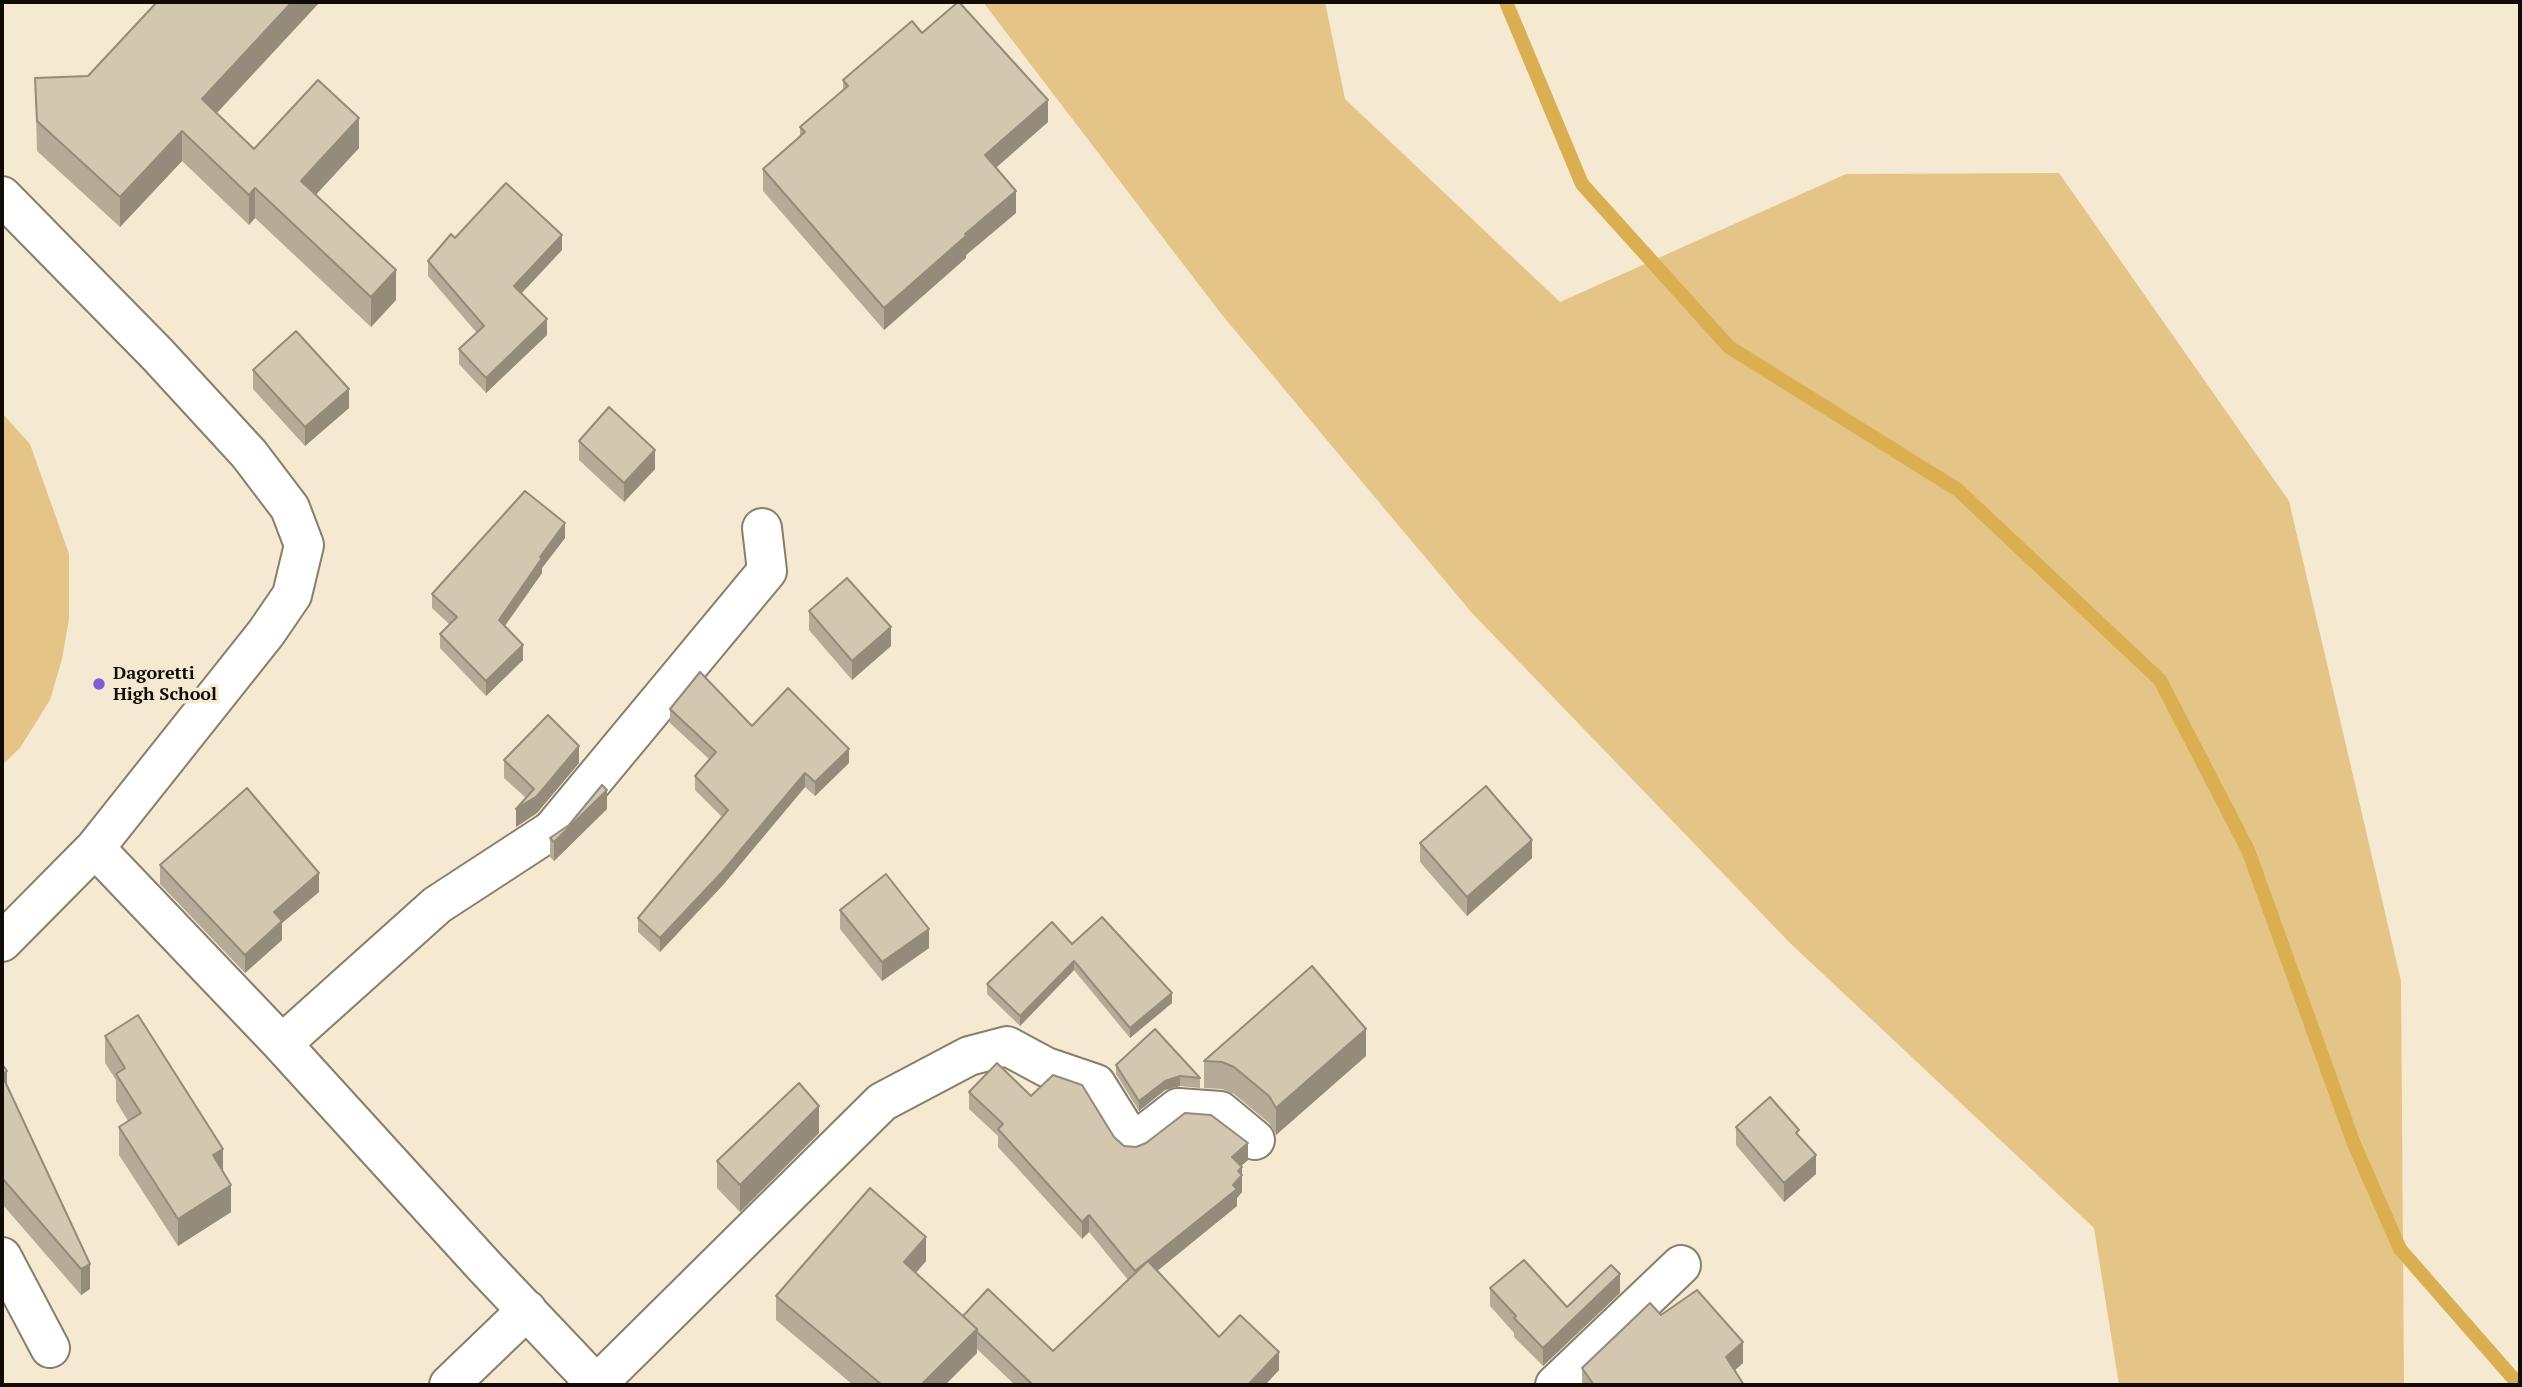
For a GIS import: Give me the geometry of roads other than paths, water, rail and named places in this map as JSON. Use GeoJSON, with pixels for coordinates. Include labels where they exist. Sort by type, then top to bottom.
{"type":"FeatureCollection","features":[{"type":"Feature","properties":{"kind":"street"},"geometry":{"type":"LineString","coordinates":[[2,196],[158,355],[249,454],[290,508],[304,545],[292,596],[266,633],[94,848],[2,942]]}},
{"type":"Feature","properties":{"kind":"street"},"geometry":{"type":"LineString","coordinates":[[282,1044],[437,905],[552,830],[767,571],[762,528]]}},
{"type":"Feature","properties":{"kind":"street"},"geometry":{"type":"LineString","coordinates":[[94,848],[282,1044],[597,1385],[882,1102],[968,1056],[1007,1046],[1046,1067],[1096,1084],[1133,1143],[1178,1108],[1220,1111],[1255,1140]]}},
{"type":"Feature","properties":{"kind":"street"},"geometry":{"type":"LineString","coordinates":[[2,1257],[50,1348]]}},
{"type":"Feature","properties":{"kind":"street"},"geometry":{"type":"LineString","coordinates":[[1555,1385],[1681,1265]]}},
{"type":"Feature","properties":{"kind":"street"},"geometry":{"type":"LineString","coordinates":[[449,1385],[527,1310]]}},
{"type":"Feature","properties":{"kind":"waterway"},"geometry":{"type":"LineString","coordinates":[[1506,2],[1582,184],[1729,347],[1958,490],[2160,680],[2248,850],[2354,1144],[2400,1249],[2519,1385]]}},
{"type":"Feature","properties":{"kind":"place","name":"Dagoretti High School"},"geometry":{"type":"Point","coordinates":[99,684]}}]}
